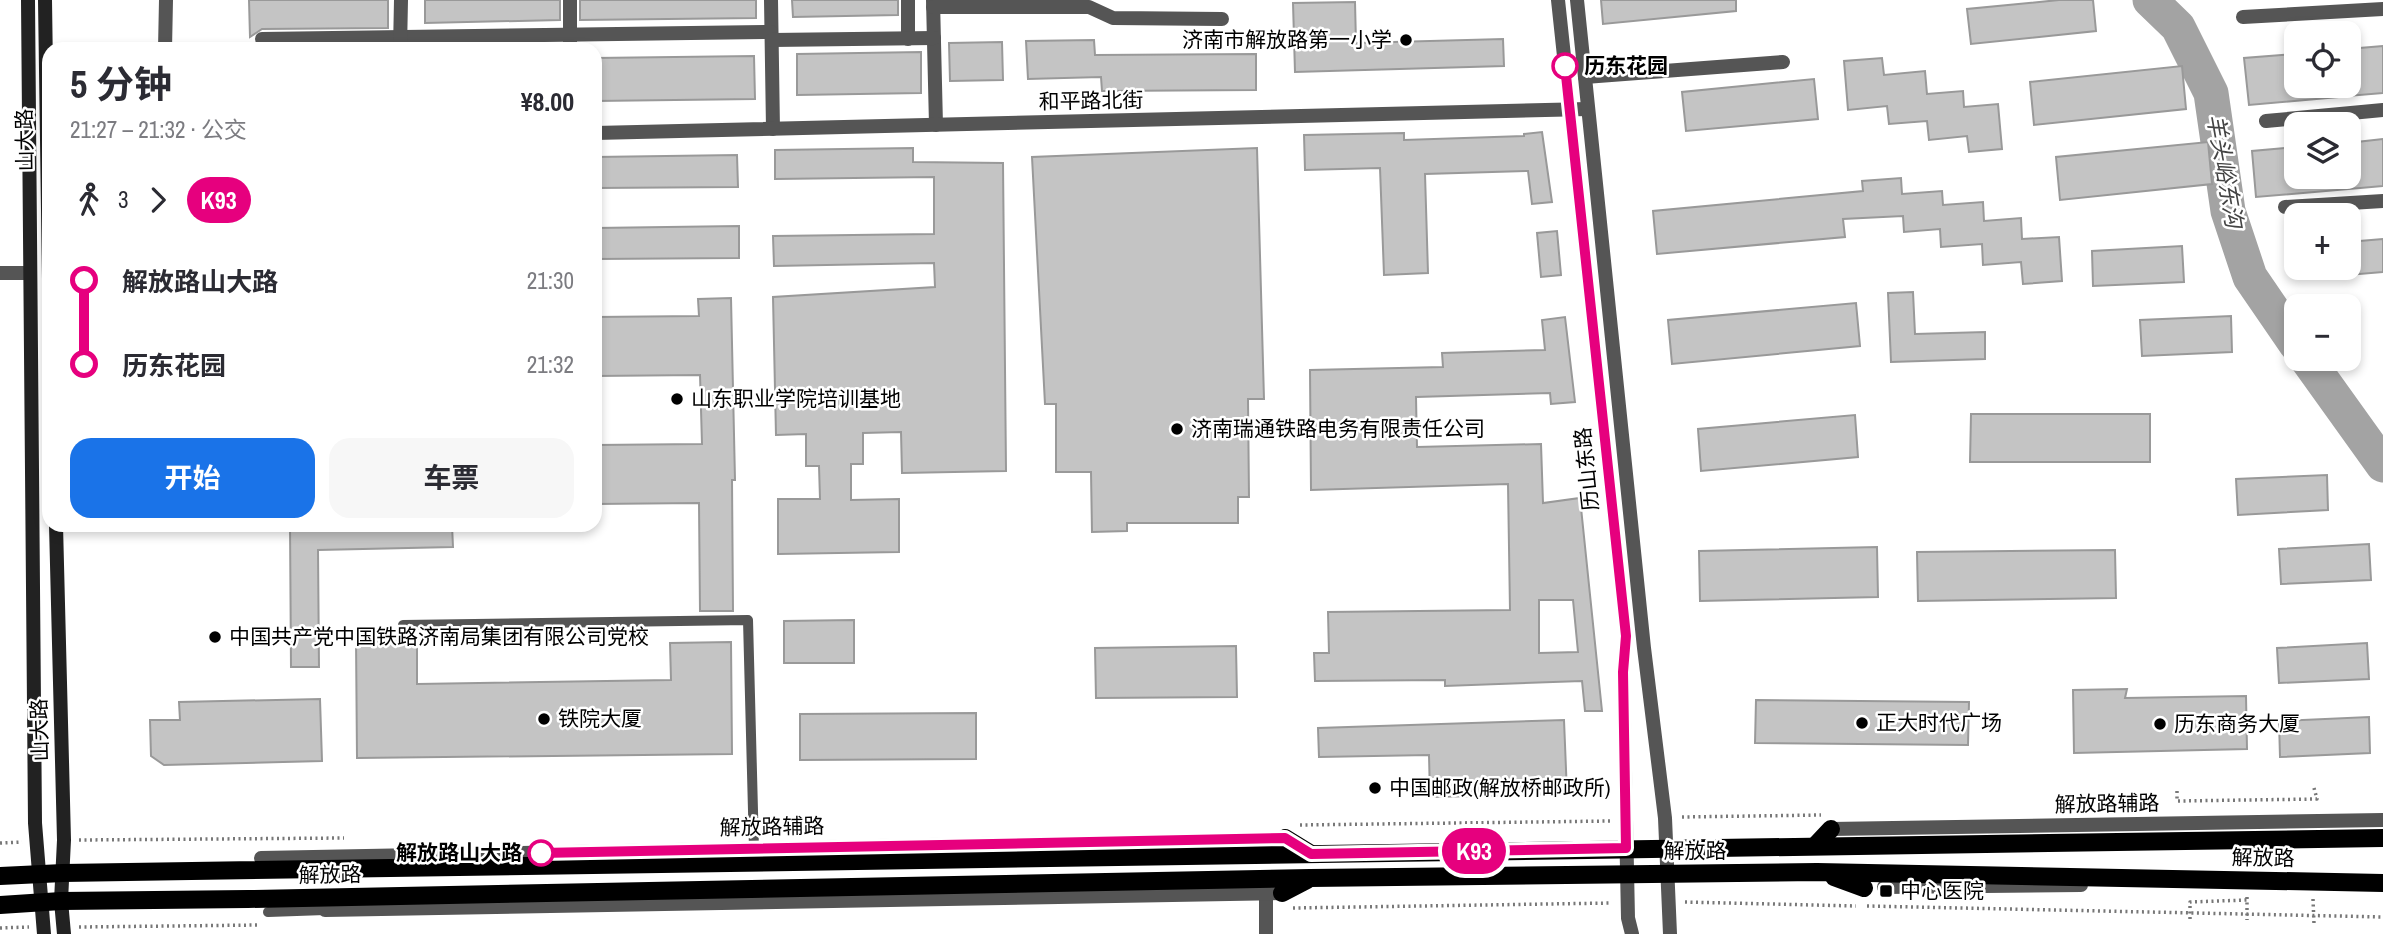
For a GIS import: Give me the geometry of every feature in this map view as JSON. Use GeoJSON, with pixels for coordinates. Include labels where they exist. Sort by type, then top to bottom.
{"type":"FeatureCollection","features":[{"type":"Feature","properties":{"kind":"main road","name":"山大路"},"geometry":{"type":"LineString","coordinates":[[28,0],[35,823],[44,931]]}},
{"type":"Feature","properties":{"kind":"main road","name":"山大路"},"geometry":{"type":"LineString","coordinates":[[45,0],[47,42]]}},
{"type":"Feature","properties":{"kind":"main road","name":"山大路"},"geometry":{"type":"LineString","coordinates":[[56,532],[64,818],[61,901],[64,931]]}},
{"type":"Feature","properties":{"kind":"main road"},"geometry":{"type":"LineString","coordinates":[[1815,846],[1831,829]]}},
{"type":"Feature","properties":{"kind":"main road"},"geometry":{"type":"LineString","coordinates":[[1285,838],[1311,854]]}},
{"type":"Feature","properties":{"kind":"main road","name":"解放路"},"geometry":{"type":"LineString","coordinates":[[0,876],[2383,838]]}},
{"type":"Feature","properties":{"kind":"main road"},"geometry":{"type":"LineString","coordinates":[[246,872],[261,858]]}},
{"type":"Feature","properties":{"kind":"main road","name":"解放路"},"geometry":{"type":"LineString","coordinates":[[0,905],[61,901],[1668,873],[1817,872],[2383,885]]}},
{"type":"Feature","properties":{"kind":"main road"},"geometry":{"type":"LineString","coordinates":[[1817,872],[1864,888]]}},
{"type":"Feature","properties":{"kind":"main road"},"geometry":{"type":"LineString","coordinates":[[1277,898],[1310,878]]}},
{"type":"Feature","properties":{"kind":"main road"},"geometry":{"type":"LineString","coordinates":[[248,899],[269,918]]}},
{"type":"Feature","properties":{"kind":"street"},"geometry":{"type":"LineString","coordinates":[[165,42],[166,0]]}},
{"type":"Feature","properties":{"kind":"street"},"geometry":{"type":"LineString","coordinates":[[400,42],[401,0]]}},
{"type":"Feature","properties":{"kind":"street"},"geometry":{"type":"LineString","coordinates":[[570,0],[570,42],[772,36],[934,38]]}},
{"type":"Feature","properties":{"kind":"street"},"geometry":{"type":"LineString","coordinates":[[771,0],[773,129]]}},
{"type":"Feature","properties":{"kind":"street"},"geometry":{"type":"LineString","coordinates":[[908,0],[908,38]]}},
{"type":"Feature","properties":{"kind":"street","name":"历山东路"},"geometry":{"type":"LineString","coordinates":[[1558,0],[1626,636],[1623,672],[1626,874],[1628,918],[1632,934]]}},
{"type":"Feature","properties":{"kind":"street","name":"历山东路"},"geometry":{"type":"LineString","coordinates":[[1577,0],[1667,848],[1670,934]]}},
{"type":"Feature","properties":{"kind":"street"},"geometry":{"type":"LineString","coordinates":[[936,125],[933,4],[1089,7],[1113,18],[1222,19]]}},
{"type":"Feature","properties":{"kind":"street"},"geometry":{"type":"LineString","coordinates":[[2243,17],[2383,9]]}},
{"type":"Feature","properties":{"kind":"street"},"geometry":{"type":"LineString","coordinates":[[262,39],[366,42]]}},
{"type":"Feature","properties":{"kind":"street"},"geometry":{"type":"LineString","coordinates":[[1585,77],[1783,62]]}},
{"type":"Feature","properties":{"kind":"street","name":"和平路北街"},"geometry":{"type":"LineString","coordinates":[[602,133],[1588,109]]}},
{"type":"Feature","properties":{"kind":"street"},"geometry":{"type":"LineString","coordinates":[[2266,121],[2383,110]]}},
{"type":"Feature","properties":{"kind":"street"},"geometry":{"type":"LineString","coordinates":[[2350,203],[2383,201]]}},
{"type":"Feature","properties":{"kind":"street"},"geometry":{"type":"LineString","coordinates":[[0,273],[30,273]]}},
{"type":"Feature","properties":{"kind":"street","name":"解放路辅路"},"geometry":{"type":"LineString","coordinates":[[1831,829],[2383,820]]}},
{"type":"Feature","properties":{"kind":"street","name":"解放路辅路"},"geometry":{"type":"LineString","coordinates":[[261,858],[1285,838]]}},
{"type":"Feature","properties":{"kind":"street"},"geometry":{"type":"LineString","coordinates":[[1884,887],[2317,883],[2383,885]]}},
{"type":"Feature","properties":{"kind":"street"},"geometry":{"type":"LineString","coordinates":[[325,910],[1277,898],[1266,934]]}},
{"type":"Feature","properties":{"kind":"lane"},"geometry":{"type":"LineString","coordinates":[[403,625],[748,620],[754,849]]}},
{"type":"Feature","properties":{"kind":"lane"},"geometry":{"type":"LineString","coordinates":[[1864,888],[1884,887]]}},
{"type":"Feature","properties":{"kind":"lane"},"geometry":{"type":"LineString","coordinates":[[269,918],[325,910]]}},
{"type":"Feature","properties":{"kind":"path"},"geometry":{"type":"LineString","coordinates":[[2176,791],[2177,801],[2316,799],[2314,788]]}},
{"type":"Feature","properties":{"kind":"path"},"geometry":{"type":"LineString","coordinates":[[1277,898],[1627,902]]}},
{"type":"Feature","properties":{"kind":"path"},"geometry":{"type":"LineString","coordinates":[[2314,899],[2314,923]]}},
{"type":"Feature","properties":{"kind":"path"},"geometry":{"type":"LineString","coordinates":[[2190,919],[2190,902],[2247,900]]}},
{"type":"Feature","properties":{"kind":"path"},"geometry":{"type":"LineString","coordinates":[[1669,902],[2383,917]]}},
{"type":"Feature","properties":{"kind":"path"},"geometry":{"type":"LineString","coordinates":[[64,931],[269,918]]}},
{"type":"Feature","properties":{"kind":"path"},"geometry":{"type":"LineString","coordinates":[[0,928],[44,931]]}},
{"type":"Feature","properties":{"kind":"building"},"geometry":{"type":"Polygon","coordinates":[[[249,0],[388,0],[388,28],[262,29],[250,37],[249,0]]]}},
{"type":"Feature","properties":{"kind":"building"},"geometry":{"type":"Polygon","coordinates":[[[425,0],[560,0],[560,20],[425,23],[425,0]]]}},
{"type":"Feature","properties":{"kind":"building"},"geometry":{"type":"Polygon","coordinates":[[[580,0],[756,0],[756,18],[580,20],[580,0]]]}},
{"type":"Feature","properties":{"kind":"building"},"geometry":{"type":"Polygon","coordinates":[[[792,0],[898,0],[898,15],[793,17],[792,0]]]}},
{"type":"Feature","properties":{"kind":"building"},"geometry":{"type":"Polygon","coordinates":[[[1601,0],[1736,0],[1736,11],[1603,24],[1601,0]]]}},
{"type":"Feature","properties":{"kind":"building"},"geometry":{"type":"Polygon","coordinates":[[[2059,0],[2093,0],[2096,31],[1971,44],[1967,9],[2059,0]]]}},
{"type":"Feature","properties":{"kind":"building"},"geometry":{"type":"Polygon","coordinates":[[[1355,2],[1356,43],[1503,39],[1504,66],[1295,72],[1293,3],[1355,2]]]}},
{"type":"Feature","properties":{"kind":"building"},"geometry":{"type":"Polygon","coordinates":[[[1094,40],[1095,55],[1256,54],[1256,90],[1102,91],[1101,77],[1028,79],[1026,41],[1094,40]]]}},
{"type":"Feature","properties":{"kind":"building"},"geometry":{"type":"Polygon","coordinates":[[[1002,42],[1003,80],[950,81],[949,43],[1002,42]]]}},
{"type":"Feature","properties":{"kind":"building"},"geometry":{"type":"Polygon","coordinates":[[[2383,46],[2383,93],[2361,95],[2361,48],[2383,46]]]}},
{"type":"Feature","properties":{"kind":"building"},"geometry":{"type":"Polygon","coordinates":[[[921,52],[921,93],[797,95],[797,54],[921,52]]]}},
{"type":"Feature","properties":{"kind":"building"},"geometry":{"type":"Polygon","coordinates":[[[2284,55],[2284,98],[2327,98],[2249,105],[2244,58],[2284,55]]]}},
{"type":"Feature","properties":{"kind":"building"},"geometry":{"type":"Polygon","coordinates":[[[754,56],[755,99],[602,101],[602,58],[754,56]]]}},
{"type":"Feature","properties":{"kind":"building"},"geometry":{"type":"Polygon","coordinates":[[[1882,58],[1884,75],[1925,71],[1927,94],[1963,91],[1964,107],[1998,104],[2002,149],[1969,152],[1967,136],[1929,140],[1927,121],[1889,124],[1887,106],[1848,110],[1844,61],[1882,58]]]}},
{"type":"Feature","properties":{"kind":"building"},"geometry":{"type":"Polygon","coordinates":[[[2182,66],[2186,109],[2034,125],[2030,82],[2182,66]]]}},
{"type":"Feature","properties":{"kind":"building"},"geometry":{"type":"Polygon","coordinates":[[[1814,79],[1818,119],[1686,131],[1682,92],[1814,79]]]}},
{"type":"Feature","properties":{"kind":"building"},"geometry":{"type":"Polygon","coordinates":[[[1542,132],[1552,202],[1532,204],[1528,171],[1425,174],[1428,273],[1384,275],[1380,168],[1305,170],[1304,135],[1404,133],[1404,140],[1524,136],[1542,132]]]}},
{"type":"Feature","properties":{"kind":"building"},"geometry":{"type":"Polygon","coordinates":[[[2383,139],[2383,186],[2361,188],[2361,142],[2383,139]]]}},
{"type":"Feature","properties":{"kind":"building"},"geometry":{"type":"Polygon","coordinates":[[[2208,142],[2212,184],[2060,200],[2056,157],[2208,142]]]}},
{"type":"Feature","properties":{"kind":"building"},"geometry":{"type":"Polygon","coordinates":[[[913,148],[913,162],[1003,163],[1006,471],[902,473],[901,432],[863,433],[863,464],[851,464],[851,500],[899,499],[899,552],[778,554],[778,499],[820,499],[819,466],[806,466],[806,434],[776,435],[773,297],[935,287],[934,263],[774,266],[773,236],[934,234],[934,177],[775,179],[775,150],[913,148]]]}},
{"type":"Feature","properties":{"kind":"building"},"geometry":{"type":"Polygon","coordinates":[[[1257,148],[1264,399],[1248,399],[1249,497],[1238,497],[1238,523],[1127,523],[1127,531],[1092,532],[1091,472],[1056,472],[1056,404],[1045,404],[1032,157],[1257,148]]]}},
{"type":"Feature","properties":{"kind":"building"},"geometry":{"type":"Polygon","coordinates":[[[2284,148],[2284,189],[2348,189],[2256,197],[2252,151],[2284,148]]]}},
{"type":"Feature","properties":{"kind":"building"},"geometry":{"type":"Polygon","coordinates":[[[737,155],[738,187],[602,188],[602,157],[737,155]]]}},
{"type":"Feature","properties":{"kind":"building"},"geometry":{"type":"Polygon","coordinates":[[[1901,178],[1902,194],[1942,191],[1943,205],[1983,202],[1984,221],[2021,218],[2022,239],[2059,237],[2062,281],[2023,284],[2021,262],[1983,265],[1982,244],[1941,247],[1940,229],[1904,232],[1903,216],[1843,219],[1845,237],[1657,254],[1653,211],[1863,191],[1862,181],[1901,178]]]}},
{"type":"Feature","properties":{"kind":"building"},"geometry":{"type":"Polygon","coordinates":[[[739,226],[739,258],[602,259],[602,228],[739,226]]]}},
{"type":"Feature","properties":{"kind":"building"},"geometry":{"type":"Polygon","coordinates":[[[1557,231],[1561,275],[1541,277],[1537,233],[1557,231]]]}},
{"type":"Feature","properties":{"kind":"building"},"geometry":{"type":"Polygon","coordinates":[[[2383,239],[2383,272],[2361,274],[2361,241],[2383,239]]]}},
{"type":"Feature","properties":{"kind":"building"},"geometry":{"type":"Polygon","coordinates":[[[2182,246],[2184,282],[2093,286],[2092,251],[2182,246]]]}},
{"type":"Feature","properties":{"kind":"building"},"geometry":{"type":"Polygon","coordinates":[[[1913,292],[1915,334],[1985,332],[1985,359],[1891,362],[1888,293],[1913,292]]]}},
{"type":"Feature","properties":{"kind":"building"},"geometry":{"type":"Polygon","coordinates":[[[731,298],[735,480],[732,480],[733,611],[700,611],[699,503],[602,504],[602,445],[702,444],[700,375],[602,376],[602,317],[699,316],[698,299],[731,298]]]}},
{"type":"Feature","properties":{"kind":"building"},"geometry":{"type":"Polygon","coordinates":[[[1856,303],[1860,346],[1672,364],[1668,320],[1856,303]]]}},
{"type":"Feature","properties":{"kind":"building"},"geometry":{"type":"Polygon","coordinates":[[[2231,316],[2232,352],[2142,356],[2140,320],[2231,316]]]}},
{"type":"Feature","properties":{"kind":"building"},"geometry":{"type":"Polygon","coordinates":[[[1565,317],[1575,402],[1551,404],[1550,393],[1416,397],[1417,447],[1541,444],[1543,503],[1580,498],[1602,711],[1585,711],[1582,681],[1445,686],[1445,680],[1315,681],[1314,653],[1329,653],[1328,612],[1510,610],[1508,484],[1311,490],[1310,370],[1443,367],[1442,353],[1545,350],[1542,320],[1565,317]],[[1539,600],[1539,653],[1578,652],[1573,600],[1539,600]]]}},
{"type":"Feature","properties":{"kind":"building"},"geometry":{"type":"Polygon","coordinates":[[[1971,414],[2150,414],[2150,462],[1970,462],[1971,414]]]}},
{"type":"Feature","properties":{"kind":"building"},"geometry":{"type":"Polygon","coordinates":[[[1855,415],[1858,457],[1701,471],[1698,429],[1855,415]]]}},
{"type":"Feature","properties":{"kind":"building"},"geometry":{"type":"Polygon","coordinates":[[[2327,475],[2328,510],[2238,515],[2236,479],[2327,475]]]}},
{"type":"Feature","properties":{"kind":"building"},"geometry":{"type":"Polygon","coordinates":[[[290,532],[452,532],[453,547],[318,550],[319,667],[291,667],[290,532]]]}},
{"type":"Feature","properties":{"kind":"building"},"geometry":{"type":"Polygon","coordinates":[[[2369,544],[2371,580],[2281,584],[2279,549],[2369,544]]]}},
{"type":"Feature","properties":{"kind":"building"},"geometry":{"type":"Polygon","coordinates":[[[1877,547],[1878,597],[1700,601],[1699,551],[1877,547]]]}},
{"type":"Feature","properties":{"kind":"building"},"geometry":{"type":"Polygon","coordinates":[[[2115,550],[2116,598],[1918,601],[1917,552],[2115,550]]]}},
{"type":"Feature","properties":{"kind":"building"},"geometry":{"type":"Polygon","coordinates":[[[854,620],[854,663],[784,663],[784,621],[854,620]]]}},
{"type":"Feature","properties":{"kind":"building","name":"铁院大厦"},"geometry":{"type":"Polygon","coordinates":[[[417,638],[417,684],[671,680],[670,643],[731,642],[732,754],[357,758],[356,639],[417,638]]]}},
{"type":"Feature","properties":{"kind":"building"},"geometry":{"type":"Polygon","coordinates":[[[2367,643],[2369,679],[2279,683],[2277,648],[2367,643]]]}},
{"type":"Feature","properties":{"kind":"building"},"geometry":{"type":"Polygon","coordinates":[[[1236,646],[1237,697],[1096,698],[1095,648],[1236,646]]]}},
{"type":"Feature","properties":{"kind":"building","name":"历东商务大厦"},"geometry":{"type":"Polygon","coordinates":[[[2127,689],[2125,698],[2246,696],[2247,749],[2074,753],[2073,690],[2127,689]]]}},
{"type":"Feature","properties":{"kind":"building"},"geometry":{"type":"Polygon","coordinates":[[[320,699],[322,761],[164,765],[151,756],[150,720],[180,720],[179,702],[320,699]]]}},
{"type":"Feature","properties":{"kind":"building","name":"正大时代广场"},"geometry":{"type":"Polygon","coordinates":[[[1756,700],[1969,702],[1968,745],[1755,743],[1756,700]]]}},
{"type":"Feature","properties":{"kind":"building"},"geometry":{"type":"Polygon","coordinates":[[[976,713],[976,759],[800,760],[800,714],[976,713]]]}},
{"type":"Feature","properties":{"kind":"building"},"geometry":{"type":"Polygon","coordinates":[[[2369,717],[2370,753],[2280,757],[2279,721],[2369,717]]]}},
{"type":"Feature","properties":{"kind":"building"},"geometry":{"type":"Polygon","coordinates":[[[1564,720],[1567,794],[1430,797],[1429,755],[1319,757],[1318,728],[1564,720]]]}},
{"type":"Feature","properties":{"kind":"waterway","name":"羊头峪东沟"},"geometry":{"type":"LineString","coordinates":[[2150,0],[2178,27],[2211,93],[2228,211],[2250,277],[2284,327]]}},
{"type":"Feature","properties":{"kind":"waterway","name":"羊头峪东沟"},"geometry":{"type":"LineString","coordinates":[[2316,371],[2383,465]]}},
{"type":"Feature","properties":{"kind":"bus line","name":"K93"},"geometry":{"type":"LineString","coordinates":[[541,853],[1285,838],[1311,854],[1626,848],[1623,672],[1626,636],[1565,66]]}},
{"type":"Feature","properties":{"kind":"place","name":"济南市解放路第一小学"},"geometry":{"type":"Point","coordinates":[1406,40]}},
{"type":"Feature","properties":{"kind":"place","name":"历东花园"},"geometry":{"type":"Point","coordinates":[1565,66]}},
{"type":"Feature","properties":{"kind":"place","name":"山东职业学院培训基地"},"geometry":{"type":"Point","coordinates":[677,399]}},
{"type":"Feature","properties":{"kind":"place","name":"济南瑞通铁路电务有限责任公司"},"geometry":{"type":"Point","coordinates":[1177,429]}},
{"type":"Feature","properties":{"kind":"place","name":"中国共产党中国铁路济南局集团有限公司党校"},"geometry":{"type":"Point","coordinates":[215,637]}},
{"type":"Feature","properties":{"kind":"place","name":"铁院大厦"},"geometry":{"type":"Point","coordinates":[544,719]}},
{"type":"Feature","properties":{"kind":"place","name":"正大时代广场"},"geometry":{"type":"Point","coordinates":[1862,723]}},
{"type":"Feature","properties":{"kind":"place","name":"历东商务大厦"},"geometry":{"type":"Point","coordinates":[2160,724]}},
{"type":"Feature","properties":{"kind":"place","name":"中国邮政(解放桥邮政所)"},"geometry":{"type":"Point","coordinates":[1375,788]}},
{"type":"Feature","properties":{"kind":"place","name":"解放路山大路"},"geometry":{"type":"Point","coordinates":[541,853]}},
{"type":"Feature","properties":{"kind":"place","name":"中心医院"},"geometry":{"type":"Point","coordinates":[1886,891]}}]}
